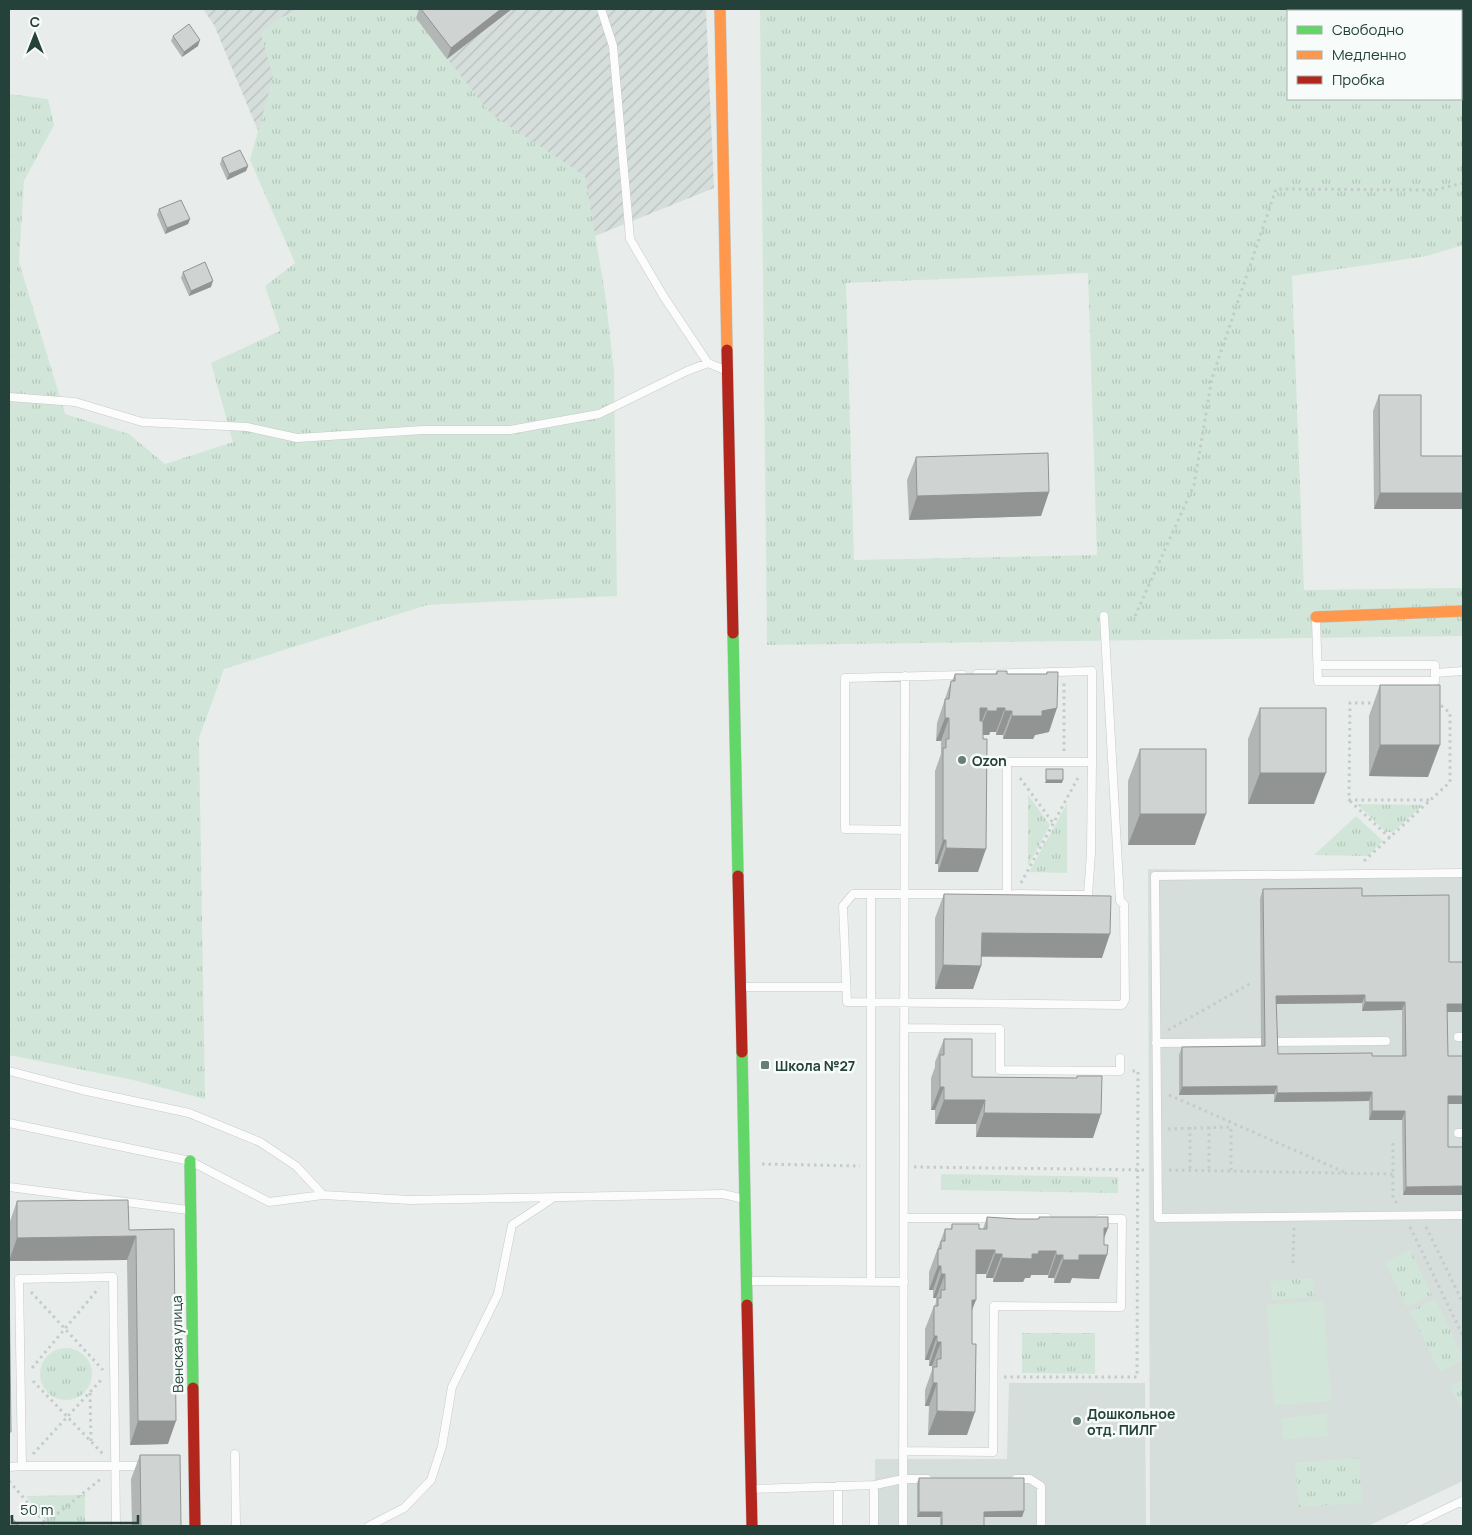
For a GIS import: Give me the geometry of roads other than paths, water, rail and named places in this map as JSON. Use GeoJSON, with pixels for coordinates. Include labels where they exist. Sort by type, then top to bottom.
{"type":"FeatureCollection","features":[{"type":"Feature","properties":{"kind":"street"},"geometry":{"type":"LineString","coordinates":[[720,9],[729,371],[740,987],[746,1164],[752,1526]]}},
{"type":"Feature","properties":{"kind":"street"},"geometry":{"type":"LineString","coordinates":[[1316,617],[1463,611]]}},
{"type":"Feature","properties":{"kind":"street","name":"Венская улица"},"geometry":{"type":"LineString","coordinates":[[190,1161],[190,1465],[195,1526]]}},
{"type":"Feature","properties":{"kind":"lane"},"geometry":{"type":"LineString","coordinates":[[600,9],[613,46],[630,239],[664,297],[708,363],[729,371]]}},
{"type":"Feature","properties":{"kind":"lane"},"geometry":{"type":"LineString","coordinates":[[9,397],[75,402],[142,422],[247,427],[297,438],[423,430],[510,430],[599,414],[687,371],[708,363]]}},
{"type":"Feature","properties":{"kind":"lane"},"geometry":{"type":"LineString","coordinates":[[904,830],[844,829],[845,678],[1092,671],[1089,762],[1091,853],[1088,895],[853,894],[844,906],[847,1002],[1122,1005],[1125,1000],[1124,904],[1120,900],[1104,616]]}},
{"type":"Feature","properties":{"kind":"lane"},"geometry":{"type":"LineString","coordinates":[[1316,617],[1318,681],[1435,677],[1463,671]]}},
{"type":"Feature","properties":{"kind":"lane"},"geometry":{"type":"LineString","coordinates":[[1318,665],[1435,665],[1435,677]]}},
{"type":"Feature","properties":{"kind":"lane"},"geometry":{"type":"LineString","coordinates":[[903,1526],[906,1003],[904,894],[905,676]]}},
{"type":"Feature","properties":{"kind":"lane"},"geometry":{"type":"LineString","coordinates":[[1011,894],[1008,762],[1089,762]]}},
{"type":"Feature","properties":{"kind":"lane"},"geometry":{"type":"LineString","coordinates":[[1463,873],[1155,876],[1158,1218],[1463,1215]]}},
{"type":"Feature","properties":{"kind":"lane"},"geometry":{"type":"LineString","coordinates":[[871,894],[871,1282]]}},
{"type":"Feature","properties":{"kind":"lane"},"geometry":{"type":"LineString","coordinates":[[740,987],[846,987]]}},
{"type":"Feature","properties":{"kind":"lane"},"geometry":{"type":"LineString","coordinates":[[905,1028],[1000,1029],[1000,1070],[1120,1071],[1120,1058]]}},
{"type":"Feature","properties":{"kind":"lane"},"geometry":{"type":"LineString","coordinates":[[1156,1039],[1386,1041]]}},
{"type":"Feature","properties":{"kind":"lane"},"geometry":{"type":"LineString","coordinates":[[9,1071],[82,1090],[189,1113],[260,1142],[296,1166],[324,1195]]}},
{"type":"Feature","properties":{"kind":"lane"},"geometry":{"type":"LineString","coordinates":[[9,1123],[190,1161],[270,1202],[324,1195],[410,1200],[723,1194],[746,1200]]}},
{"type":"Feature","properties":{"kind":"lane"},"geometry":{"type":"LineString","coordinates":[[9,1187],[190,1210]]}},
{"type":"Feature","properties":{"kind":"lane"},"geometry":{"type":"LineString","coordinates":[[369,1526],[404,1508],[431,1480],[442,1446],[452,1387],[498,1294],[512,1225],[553,1198]]}},
{"type":"Feature","properties":{"kind":"lane"},"geometry":{"type":"LineString","coordinates":[[904,1218],[1052,1218]]}},
{"type":"Feature","properties":{"kind":"lane"},"geometry":{"type":"LineString","coordinates":[[903,1451],[993,1452],[994,1306],[1121,1307],[1122,1219],[1092,1218]]}},
{"type":"Feature","properties":{"kind":"lane"},"geometry":{"type":"LineString","coordinates":[[22,1466],[19,1279],[113,1278],[116,1526]]}},
{"type":"Feature","properties":{"kind":"lane"},"geometry":{"type":"LineString","coordinates":[[747,1281],[904,1282]]}},
{"type":"Feature","properties":{"kind":"lane"},"geometry":{"type":"LineString","coordinates":[[235,1454],[236,1526]]}},
{"type":"Feature","properties":{"kind":"lane"},"geometry":{"type":"LineString","coordinates":[[9,1467],[152,1466]]}},
{"type":"Feature","properties":{"kind":"lane"},"geometry":{"type":"LineString","coordinates":[[752,1489],[874,1485],[903,1479],[932,1479]]}},
{"type":"Feature","properties":{"kind":"lane"},"geometry":{"type":"LineString","coordinates":[[1010,1479],[1030,1479],[1041,1486],[1041,1526]]}},
{"type":"Feature","properties":{"kind":"lane"},"geometry":{"type":"LineString","coordinates":[[874,1485],[874,1526]]}},
{"type":"Feature","properties":{"kind":"lane"},"geometry":{"type":"LineString","coordinates":[[838,1486],[838,1526]]}},
{"type":"Feature","properties":{"kind":"lane"},"geometry":{"type":"LineString","coordinates":[[1410,1526],[1462,1501],[1463,1504]]}},
{"type":"Feature","properties":{"kind":"place","name":"Ozon"},"geometry":{"type":"Point","coordinates":[962,760]}},
{"type":"Feature","properties":{"kind":"place","name":"Школа №27"},"geometry":{"type":"Point","coordinates":[765,1065]}},
{"type":"Feature","properties":{"kind":"place","name":"Дошкольное отд. ПИЛГ"},"geometry":{"type":"Point","coordinates":[1077,1421]}}]}
